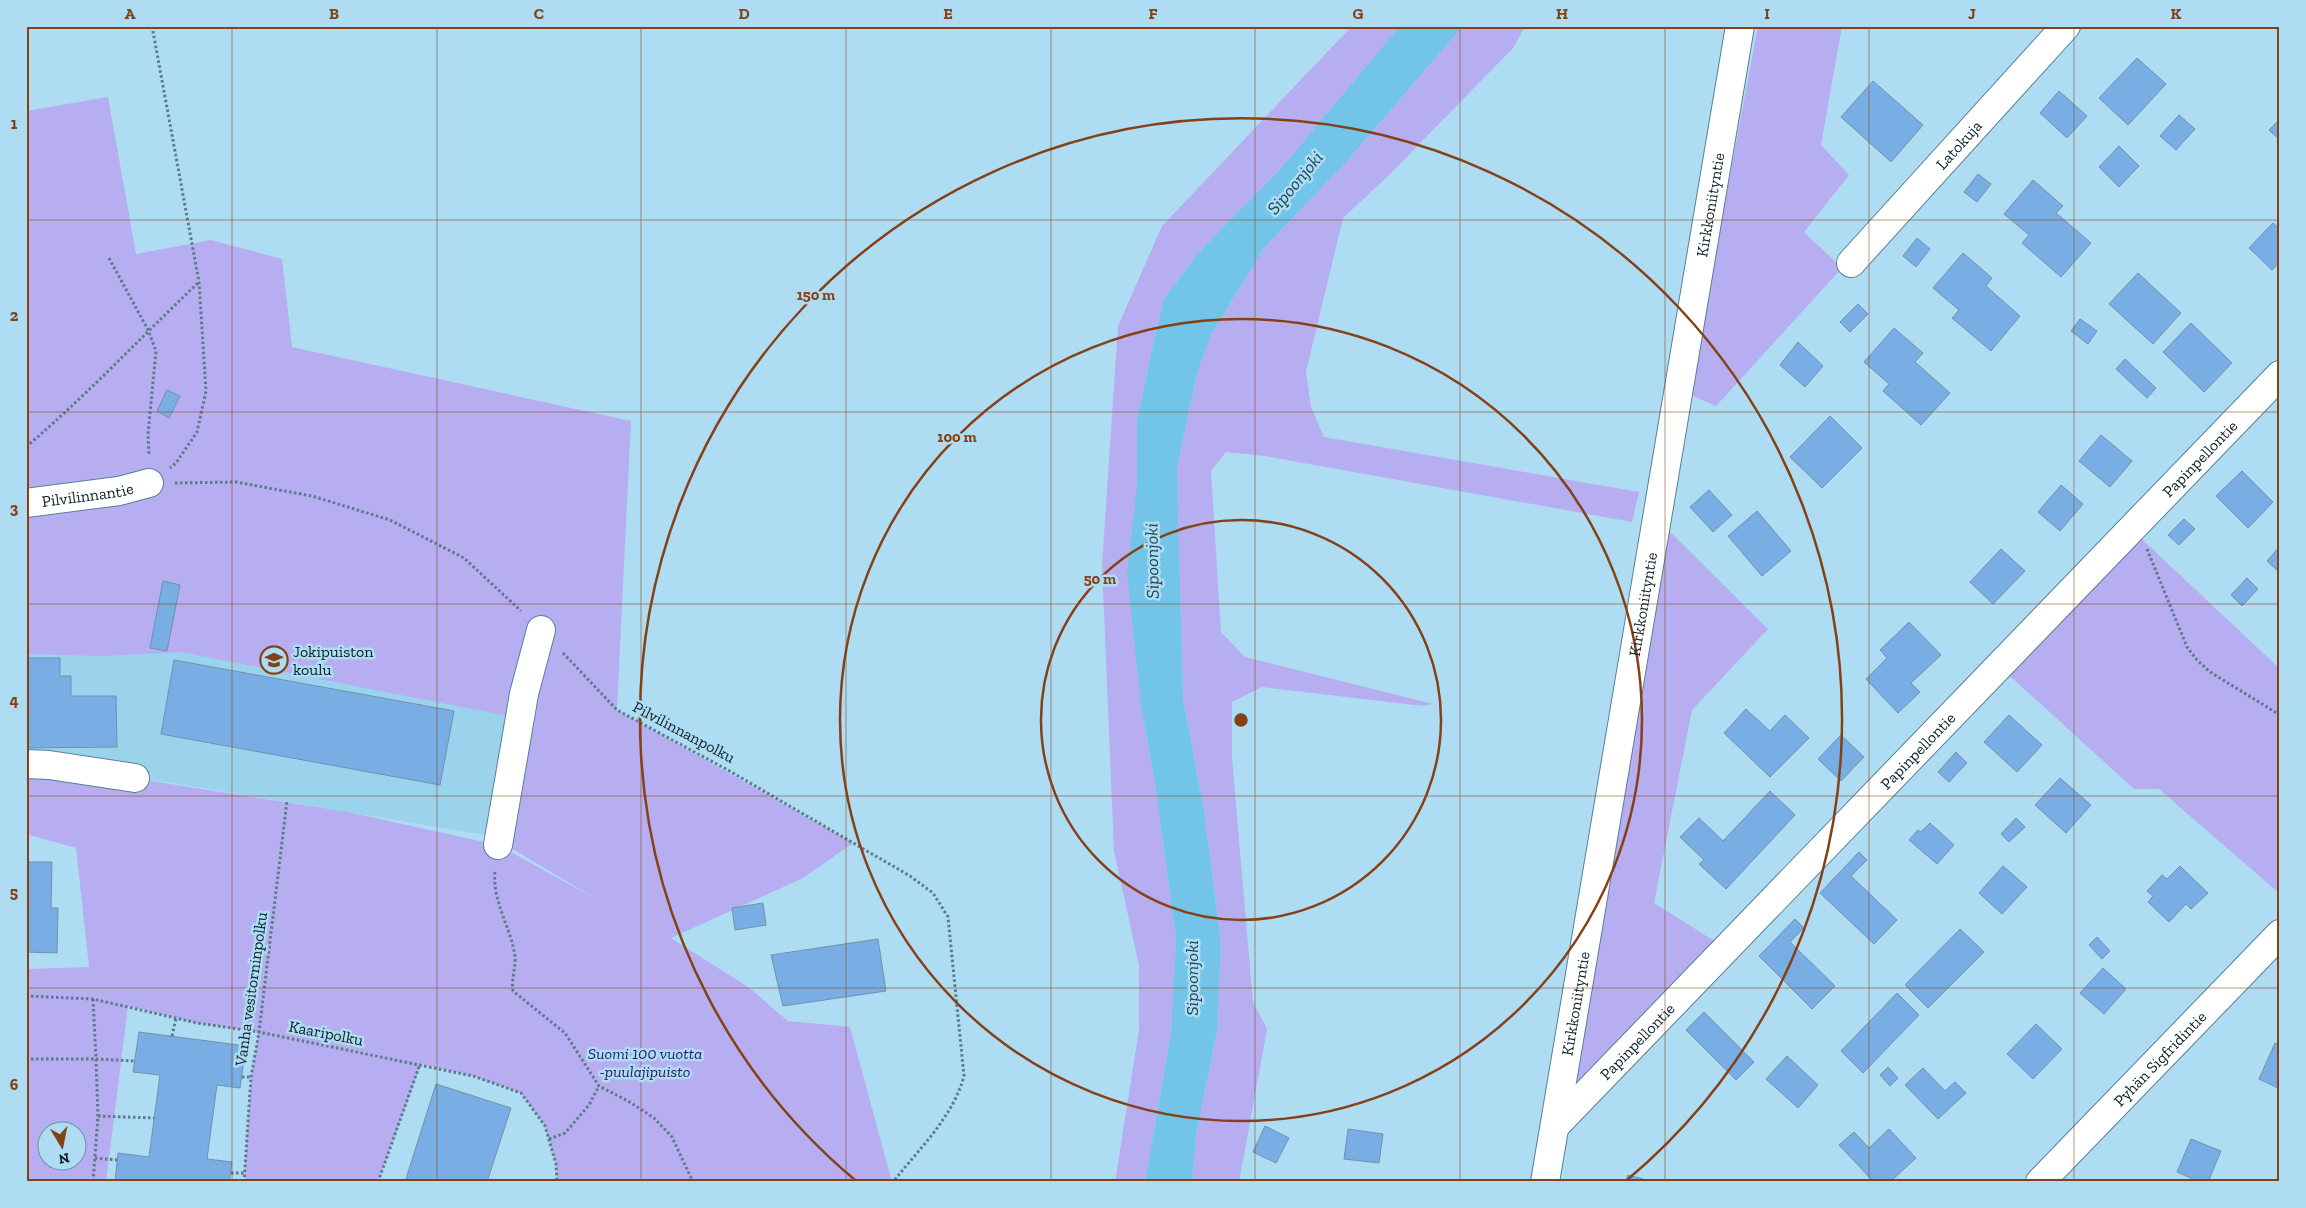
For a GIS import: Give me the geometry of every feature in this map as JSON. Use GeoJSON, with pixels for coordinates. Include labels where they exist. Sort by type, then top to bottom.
{"type":"FeatureCollection","features":[{"type":"Feature","properties":{"kind":"street","name":"Kirkkoniityntie"},"geometry":{"type":"LineString","coordinates":[[1545,1182],[1740,26]]}},
{"type":"Feature","properties":{"kind":"street","name":"Latokuja"},"geometry":{"type":"LineString","coordinates":[[1851,263],[2066,26]]}},
{"type":"Feature","properties":{"kind":"street","name":"Papinpellontie"},"geometry":{"type":"LineString","coordinates":[[1555,1126],[2280,375]]}},
{"type":"Feature","properties":{"kind":"street","name":"Pilvilinnantie"},"geometry":{"type":"LineString","coordinates":[[26,503],[119,491],[150,483]]}},
{"type":"Feature","properties":{"kind":"street"},"geometry":{"type":"LineString","coordinates":[[498,845],[524,694],[541,630]]}},
{"type":"Feature","properties":{"kind":"street"},"geometry":{"type":"LineString","coordinates":[[26,764],[49,765],[135,778]]}},
{"type":"Feature","properties":{"kind":"street","name":"Pyhän Sigfridintie"},"geometry":{"type":"LineString","coordinates":[[2040,1182],[2280,934]]}},
{"type":"Feature","properties":{"kind":"path"},"geometry":{"type":"LineString","coordinates":[[150,483],[176,463],[197,432],[206,391],[199,282],[152,26]]}},
{"type":"Feature","properties":{"kind":"path"},"geometry":{"type":"LineString","coordinates":[[109,258],[148,330],[156,351],[148,434],[150,483]]}},
{"type":"Feature","properties":{"kind":"path"},"geometry":{"type":"LineString","coordinates":[[26,447],[86,394],[148,330],[199,282]]}},
{"type":"Feature","properties":{"kind":"path","name":"Pilvilinnanpolku"},"geometry":{"type":"LineString","coordinates":[[150,483],[236,482],[312,496],[390,520],[464,558],[541,630],[617,710],[726,769],[910,876],[933,893],[948,917],[964,1076],[959,1094],[941,1122],[893,1182]]}},
{"type":"Feature","properties":{"kind":"path"},"geometry":{"type":"LineString","coordinates":[[2129,532],[2147,548],[2186,646],[2197,660],[2210,672],[2280,714]]}},
{"type":"Feature","properties":{"kind":"path","name":"Vanha vesitorninpolku"},"geometry":{"type":"LineString","coordinates":[[244,1182],[251,1077],[259,1032],[287,801]]}},
{"type":"Feature","properties":{"kind":"path"},"geometry":{"type":"LineString","coordinates":[[498,845],[495,877],[497,894],[515,958],[512,983],[513,992],[565,1032],[599,1086],[628,1101],[654,1118],[672,1137],[693,1182]]}},
{"type":"Feature","properties":{"kind":"path","name":"Kaaripolku"},"geometry":{"type":"LineString","coordinates":[[26,996],[93,999],[176,1018],[259,1032],[473,1076],[521,1093],[545,1126],[556,1164],[557,1182]]}},
{"type":"Feature","properties":{"kind":"path"},"geometry":{"type":"LineString","coordinates":[[93,999],[98,1116],[93,1182]]}},
{"type":"Feature","properties":{"kind":"path"},"geometry":{"type":"LineString","coordinates":[[172,1036],[176,1018]]}},
{"type":"Feature","properties":{"kind":"path"},"geometry":{"type":"LineString","coordinates":[[26,1059],[135,1061]]}},
{"type":"Feature","properties":{"kind":"path"},"geometry":{"type":"LineString","coordinates":[[378,1182],[420,1064]]}},
{"type":"Feature","properties":{"kind":"path"},"geometry":{"type":"LineString","coordinates":[[242,1077],[251,1077]]}},
{"type":"Feature","properties":{"kind":"path"},"geometry":{"type":"LineString","coordinates":[[549,1139],[564,1133],[588,1105],[599,1086]]}},
{"type":"Feature","properties":{"kind":"path"},"geometry":{"type":"LineString","coordinates":[[98,1116],[154,1118]]}},
{"type":"Feature","properties":{"kind":"path"},"geometry":{"type":"LineString","coordinates":[[95,1158],[118,1160]]}},
{"type":"Feature","properties":{"kind":"path"},"geometry":{"type":"LineString","coordinates":[[231,1173],[244,1174]]}},
{"type":"Feature","properties":{"kind":"shaded area","name":"Jokipuiston koulu"},"geometry":{"type":"Polygon","coordinates":[[[26,518],[530,632],[491,836],[191,786],[49,765],[26,764],[26,518]]]}},
{"type":"Feature","properties":{"kind":"green space"},"geometry":{"type":"Polygon","coordinates":[[[1352,26],[1400,26],[1282,167],[1200,251],[1164,299],[1137,421],[1141,705],[1155,783],[1176,939],[1171,1033],[1145,1182],[1115,1182],[1139,1030],[1139,966],[1114,851],[1102,565],[1118,326],[1162,226],[1352,26]]]}},
{"type":"Feature","properties":{"kind":"green space"},"geometry":{"type":"Polygon","coordinates":[[[1463,26],[1525,26],[1514,47],[1391,173],[1343,218],[1306,372],[1311,407],[1324,437],[1639,492],[1632,522],[1265,456],[1226,452],[1211,471],[1221,632],[1245,657],[1433,704],[1423,706],[1262,687],[1232,702],[1232,758],[1253,1002],[1267,1029],[1239,1182],[1192,1182],[1196,1136],[1217,1031],[1221,943],[1204,810],[1183,699],[1177,468],[1197,374],[1211,335],[1264,248],[1348,160],[1463,26]]]}},
{"type":"Feature","properties":{"kind":"green space"},"geometry":{"type":"Polygon","coordinates":[[[1758,26],[1842,26],[1821,145],[1849,175],[1804,232],[1842,268],[1716,406],[1689,394],[1758,26]]]}},
{"type":"Feature","properties":{"kind":"green space","name":"Suomi 100 vuotta -puulajipuisto"},"geometry":{"type":"Polygon","coordinates":[[[108,97],[136,254],[211,240],[282,259],[292,347],[631,421],[617,710],[853,843],[803,878],[671,938],[748,987],[788,1021],[850,1027],[892,1182],[557,1182],[556,1164],[545,1126],[521,1093],[473,1076],[421,1064],[378,1182],[244,1182],[251,1077],[259,1032],[197,1023],[128,1006],[106,1182],[26,1182],[26,969],[89,967],[76,848],[26,834],[26,764],[49,765],[348,812],[498,845],[598,900],[491,836],[508,716],[181,652],[103,656],[26,654],[26,111],[108,97]]]}},
{"type":"Feature","properties":{"kind":"green space"},"geometry":{"type":"Polygon","coordinates":[[[1667,529],[1768,629],[1692,710],[1654,903],[1716,942],[1583,1086],[1570,1085],[1667,529]]]}},
{"type":"Feature","properties":{"kind":"green space"},"geometry":{"type":"Polygon","coordinates":[[[2131,529],[2280,669],[2280,894],[2159,789],[2134,789],[1999,666],[2131,529]]]}},
{"type":"Feature","properties":{"kind":"water","name":"Sipoonjoki"},"geometry":{"type":"Polygon","coordinates":[[[1400,26],[1463,26],[1348,160],[1264,248],[1211,335],[1197,374],[1177,468],[1183,699],[1204,810],[1221,943],[1217,1031],[1196,1136],[1192,1182],[1145,1182],[1171,1033],[1176,939],[1155,783],[1141,705],[1127,574],[1137,486],[1137,421],[1152,349],[1164,299],[1200,251],[1282,167],[1400,26]]]}},
{"type":"Feature","properties":{"kind":"building"},"geometry":{"type":"Polygon","coordinates":[[[2137,58],[2166,84],[2128,125],[2099,98],[2137,58]]]}},
{"type":"Feature","properties":{"kind":"building"},"geometry":{"type":"Polygon","coordinates":[[[1873,81],[1923,125],[1891,162],[1841,117],[1873,81]]]}},
{"type":"Feature","properties":{"kind":"building"},"geometry":{"type":"Polygon","coordinates":[[[2059,91],[2087,116],[2067,138],[2040,113],[2059,91]]]}},
{"type":"Feature","properties":{"kind":"building"},"geometry":{"type":"Polygon","coordinates":[[[2179,115],[2195,129],[2176,150],[2160,136],[2179,115]]]}},
{"type":"Feature","properties":{"kind":"building"},"geometry":{"type":"Polygon","coordinates":[[[2280,119],[2280,140],[2269,130],[2280,119]]]}},
{"type":"Feature","properties":{"kind":"building"},"geometry":{"type":"Polygon","coordinates":[[[2119,146],[2139,166],[2119,187],[2099,167],[2119,146]]]}},
{"type":"Feature","properties":{"kind":"building"},"geometry":{"type":"Polygon","coordinates":[[[1978,174],[1991,184],[1977,202],[1964,192],[1978,174]]]}},
{"type":"Feature","properties":{"kind":"building"},"geometry":{"type":"Polygon","coordinates":[[[2033,180],[2063,206],[2056,213],[2091,243],[2061,277],[2022,243],[2029,235],[2004,214],[2033,180]]]}},
{"type":"Feature","properties":{"kind":"building"},"geometry":{"type":"Polygon","coordinates":[[[2273,223],[2280,229],[2280,262],[2272,270],[2249,248],[2273,223]]]}},
{"type":"Feature","properties":{"kind":"building"},"geometry":{"type":"Polygon","coordinates":[[[1917,238],[1930,249],[1916,267],[1903,256],[1917,238]]]}},
{"type":"Feature","properties":{"kind":"building"},"geometry":{"type":"Polygon","coordinates":[[[1963,253],[1992,278],[1986,286],[2020,316],[1991,351],[1952,318],[1959,310],[1933,288],[1963,253]]]}},
{"type":"Feature","properties":{"kind":"building"},"geometry":{"type":"Polygon","coordinates":[[[2138,273],[2181,313],[2153,344],[2109,304],[2138,273]]]}},
{"type":"Feature","properties":{"kind":"building"},"geometry":{"type":"Polygon","coordinates":[[[1858,304],[1868,314],[1850,332],[1840,322],[1858,304]]]}},
{"type":"Feature","properties":{"kind":"building"},"geometry":{"type":"Polygon","coordinates":[[[2080,319],[2097,331],[2088,344],[2071,331],[2080,319]]]}},
{"type":"Feature","properties":{"kind":"building"},"geometry":{"type":"Polygon","coordinates":[[[2191,323],[2232,363],[2204,392],[2163,352],[2191,323]]]}},
{"type":"Feature","properties":{"kind":"building"},"geometry":{"type":"Polygon","coordinates":[[[1894,328],[1923,353],[1915,362],[1950,393],[1921,425],[1883,391],[1889,384],[1864,362],[1894,328]]]}},
{"type":"Feature","properties":{"kind":"building"},"geometry":{"type":"Polygon","coordinates":[[[1798,342],[1823,366],[1805,387],[1780,365],[1798,342]]]}},
{"type":"Feature","properties":{"kind":"building"},"geometry":{"type":"Polygon","coordinates":[[[2125,359],[2156,388],[2147,398],[2116,369],[2125,359]]]}},
{"type":"Feature","properties":{"kind":"building"},"geometry":{"type":"Polygon","coordinates":[[[167,390],[180,396],[169,418],[157,411],[167,390]]]}},
{"type":"Feature","properties":{"kind":"building"},"geometry":{"type":"Polygon","coordinates":[[[1830,416],[1862,448],[1822,488],[1790,457],[1830,416]]]}},
{"type":"Feature","properties":{"kind":"building"},"geometry":{"type":"Polygon","coordinates":[[[2101,435],[2132,461],[2110,487],[2079,461],[2101,435]]]}},
{"type":"Feature","properties":{"kind":"building"},"geometry":{"type":"Polygon","coordinates":[[[2242,471],[2273,502],[2248,528],[2216,496],[2242,471]]]}},
{"type":"Feature","properties":{"kind":"building"},"geometry":{"type":"Polygon","coordinates":[[[2061,485],[2083,504],[2060,531],[2038,512],[2061,485]]]}},
{"type":"Feature","properties":{"kind":"building"},"geometry":{"type":"Polygon","coordinates":[[[1709,490],[1732,515],[1713,532],[1690,507],[1709,490]]]}},
{"type":"Feature","properties":{"kind":"building"},"geometry":{"type":"Polygon","coordinates":[[[1757,511],[1791,551],[1762,576],[1728,536],[1757,511]]]}},
{"type":"Feature","properties":{"kind":"building"},"geometry":{"type":"Polygon","coordinates":[[[2184,519],[2195,529],[2179,545],[2168,535],[2184,519]]]}},
{"type":"Feature","properties":{"kind":"building"},"geometry":{"type":"Polygon","coordinates":[[[2280,546],[2280,573],[2267,561],[2280,546]]]}},
{"type":"Feature","properties":{"kind":"building"},"geometry":{"type":"Polygon","coordinates":[[[2001,549],[2025,571],[1993,604],[1970,582],[2001,549]]]}},
{"type":"Feature","properties":{"kind":"building"},"geometry":{"type":"Polygon","coordinates":[[[2247,578],[2258,589],[2242,606],[2231,595],[2247,578]]]}},
{"type":"Feature","properties":{"kind":"building"},"geometry":{"type":"Polygon","coordinates":[[[163,581],[180,585],[167,651],[150,648],[163,581]]]}},
{"type":"Feature","properties":{"kind":"building"},"geometry":{"type":"Polygon","coordinates":[[[1909,622],[1941,655],[1911,683],[1920,692],[1898,713],[1866,679],[1887,658],[1880,650],[1909,622]]]}},
{"type":"Feature","properties":{"kind":"building"},"geometry":{"type":"Polygon","coordinates":[[[26,658],[60,658],[60,676],[71,676],[71,696],[116,696],[117,747],[26,748],[26,658]]]}},
{"type":"Feature","properties":{"kind":"building"},"geometry":{"type":"Polygon","coordinates":[[[174,660],[454,711],[440,785],[161,734],[174,660]]]}},
{"type":"Feature","properties":{"kind":"building"},"geometry":{"type":"Polygon","coordinates":[[[1746,709],[1770,731],[1785,715],[1809,738],[1770,777],[1724,733],[1746,709]]]}},
{"type":"Feature","properties":{"kind":"building"},"geometry":{"type":"Polygon","coordinates":[[[2009,715],[2042,745],[2017,772],[1984,742],[2009,715]]]}},
{"type":"Feature","properties":{"kind":"building"},"geometry":{"type":"Polygon","coordinates":[[[1841,735],[1864,757],[1841,781],[1818,759],[1841,735]]]}},
{"type":"Feature","properties":{"kind":"building"},"geometry":{"type":"Polygon","coordinates":[[[1956,752],[1967,763],[1949,782],[1938,772],[1956,752]]]}},
{"type":"Feature","properties":{"kind":"building"},"geometry":{"type":"Polygon","coordinates":[[[2060,778],[2091,805],[2066,833],[2035,805],[2060,778]]]}},
{"type":"Feature","properties":{"kind":"building"},"geometry":{"type":"Polygon","coordinates":[[[1770,791],[1795,815],[1726,889],[1699,864],[1704,860],[1680,837],[1699,818],[1723,841],[1770,791]]]}},
{"type":"Feature","properties":{"kind":"building"},"geometry":{"type":"Polygon","coordinates":[[[2016,818],[2025,827],[2009,842],[2001,834],[2016,818]]]}},
{"type":"Feature","properties":{"kind":"building"},"geometry":{"type":"Polygon","coordinates":[[[1930,823],[1954,845],[1937,864],[1909,840],[1918,830],[1921,832],[1930,823]]]}},
{"type":"Feature","properties":{"kind":"building"},"geometry":{"type":"Polygon","coordinates":[[[1859,852],[1867,860],[1851,876],[1897,920],[1874,944],[1820,893],[1859,852]]]}},
{"type":"Feature","properties":{"kind":"building"},"geometry":{"type":"Polygon","coordinates":[[[26,862],[52,862],[51,908],[58,908],[57,953],[26,952],[26,862]]]}},
{"type":"Feature","properties":{"kind":"building"},"geometry":{"type":"Polygon","coordinates":[[[2003,866],[2027,887],[2002,914],[1979,893],[2003,866]]]}},
{"type":"Feature","properties":{"kind":"building"},"geometry":{"type":"Polygon","coordinates":[[[2180,866],[2208,893],[2191,909],[2186,904],[2169,922],[2148,902],[2153,896],[2147,891],[2162,875],[2167,879],[2180,866]]]}},
{"type":"Feature","properties":{"kind":"building"},"geometry":{"type":"Polygon","coordinates":[[[763,903],[766,925],[735,930],[732,908],[763,903]]]}},
{"type":"Feature","properties":{"kind":"building"},"geometry":{"type":"Polygon","coordinates":[[[1795,919],[1804,928],[1790,942],[1835,986],[1812,1009],[1759,956],[1795,919]]]}},
{"type":"Feature","properties":{"kind":"building"},"geometry":{"type":"Polygon","coordinates":[[[1960,929],[1984,952],[1928,1008],[1905,985],[1960,929]]]}},
{"type":"Feature","properties":{"kind":"building"},"geometry":{"type":"Polygon","coordinates":[[[2097,937],[2110,951],[2102,959],[2089,945],[2097,937]]]}},
{"type":"Feature","properties":{"kind":"building"},"geometry":{"type":"Polygon","coordinates":[[[878,939],[886,991],[783,1006],[771,955],[878,939]]]}},
{"type":"Feature","properties":{"kind":"building"},"geometry":{"type":"Polygon","coordinates":[[[2103,968],[2126,989],[2104,1014],[2080,993],[2103,968]]]}},
{"type":"Feature","properties":{"kind":"building"},"geometry":{"type":"Polygon","coordinates":[[[1897,993],[1919,1015],[1863,1073],[1841,1051],[1897,993]]]}},
{"type":"Feature","properties":{"kind":"building"},"geometry":{"type":"Polygon","coordinates":[[[1704,1012],[1754,1062],[1736,1080],[1686,1030],[1704,1012]]]}},
{"type":"Feature","properties":{"kind":"building"},"geometry":{"type":"Polygon","coordinates":[[[2036,1024],[2062,1049],[2033,1079],[2007,1054],[2036,1024]]]}},
{"type":"Feature","properties":{"kind":"building"},"geometry":{"type":"Polygon","coordinates":[[[139,1032],[246,1046],[240,1088],[217,1085],[207,1159],[232,1162],[229,1182],[115,1182],[118,1153],[149,1157],[160,1075],[133,1072],[139,1032]]]}},
{"type":"Feature","properties":{"kind":"building"},"geometry":{"type":"Polygon","coordinates":[[[2275,1043],[2280,1045],[2280,1089],[2259,1079],[2275,1043]]]}},
{"type":"Feature","properties":{"kind":"building"},"geometry":{"type":"Polygon","coordinates":[[[1787,1056],[1818,1085],[1798,1108],[1766,1079],[1787,1056]]]}},
{"type":"Feature","properties":{"kind":"building"},"geometry":{"type":"Polygon","coordinates":[[[1888,1067],[1898,1078],[1890,1086],[1880,1075],[1888,1067]]]}},
{"type":"Feature","properties":{"kind":"building"},"geometry":{"type":"Polygon","coordinates":[[[1923,1068],[1945,1091],[1955,1082],[1966,1093],[1938,1119],[1905,1085],[1923,1068]]]}},
{"type":"Feature","properties":{"kind":"building"},"geometry":{"type":"Polygon","coordinates":[[[436,1084],[511,1108],[487,1182],[405,1182],[436,1084]]]}},
{"type":"Feature","properties":{"kind":"building"},"geometry":{"type":"Polygon","coordinates":[[[1265,1126],[1289,1138],[1276,1163],[1253,1152],[1265,1126]]]}},
{"type":"Feature","properties":{"kind":"building"},"geometry":{"type":"Polygon","coordinates":[[[1348,1129],[1383,1134],[1379,1163],[1344,1159],[1348,1129]]]}},
{"type":"Feature","properties":{"kind":"building"},"geometry":{"type":"Polygon","coordinates":[[[1889,1129],[1916,1158],[1890,1182],[1874,1182],[1839,1145],[1854,1132],[1869,1148],[1889,1129]]]}},
{"type":"Feature","properties":{"kind":"building"},"geometry":{"type":"Polygon","coordinates":[[[2191,1139],[2221,1151],[2208,1182],[2200,1182],[2177,1172],[2191,1139]]]}},
{"type":"Feature","properties":{"kind":"building"},"geometry":{"type":"Polygon","coordinates":[[[1628,1175],[1654,1182],[1626,1182],[1628,1175]]]}},
{"type":"Feature","properties":{"kind":"place","name":"Jokipuiston koulu"},"geometry":{"type":"Point","coordinates":[274,660]}}]}
